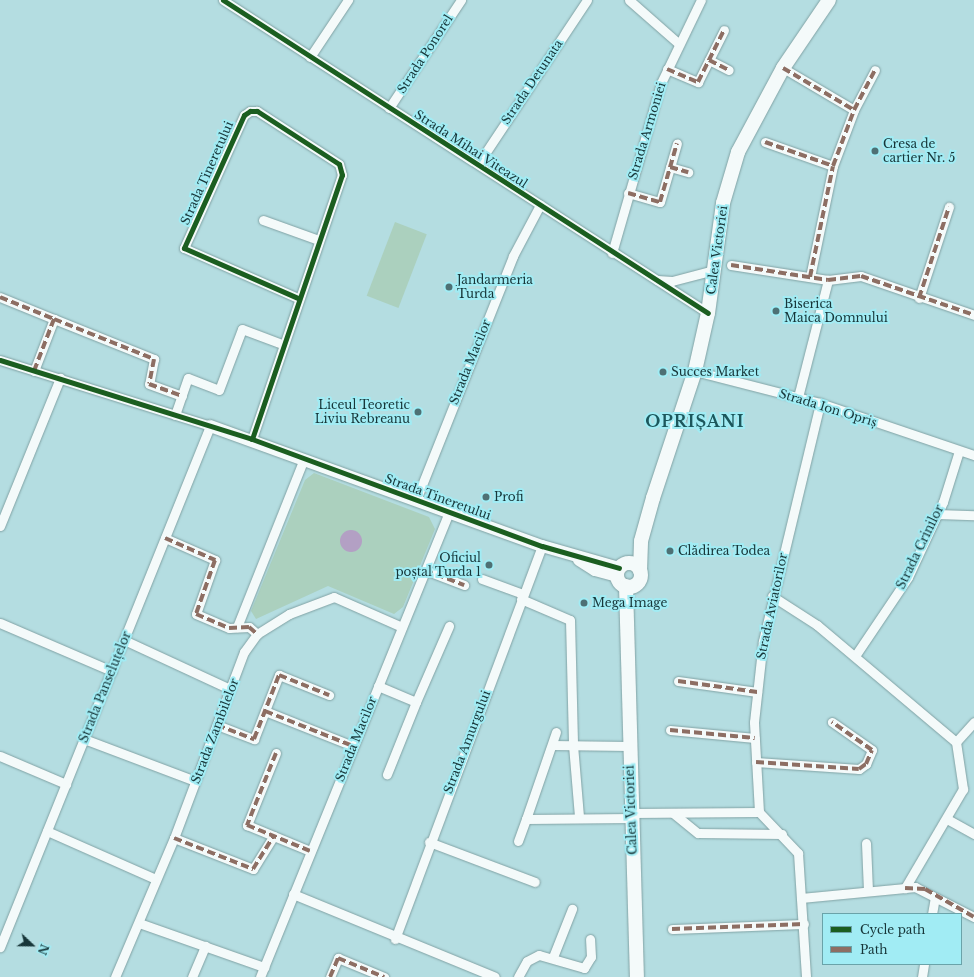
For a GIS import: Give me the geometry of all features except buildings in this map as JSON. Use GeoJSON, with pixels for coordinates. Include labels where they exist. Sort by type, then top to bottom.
{"type":"FeatureCollection","features":[{"type":"Feature","properties":{"kind":"main road","name":"Calea Victoriei"},"geometry":{"type":"LineString","coordinates":[[637,977],[632,816],[628,746],[628,574],[641,541],[695,371],[708,313],[724,203],[738,152],[783,68],[829,0]]}},
{"type":"Feature","properties":{"kind":"street","name":"Strada Mihai Viteazul"},"geometry":{"type":"LineString","coordinates":[[223,0],[478,164],[612,253],[708,313]]}},
{"type":"Feature","properties":{"kind":"street"},"geometry":{"type":"LineString","coordinates":[[310,57],[348,0]]}},
{"type":"Feature","properties":{"kind":"street","name":"Strada Ponorel"},"geometry":{"type":"LineString","coordinates":[[389,108],[461,0]]}},
{"type":"Feature","properties":{"kind":"street","name":"Strada Detunata"},"geometry":{"type":"LineString","coordinates":[[478,164],[587,0]]}},
{"type":"Feature","properties":{"kind":"street"},"geometry":{"type":"LineString","coordinates":[[629,0],[678,44]]}},
{"type":"Feature","properties":{"kind":"street","name":"Strada Armoniei"},"geometry":{"type":"LineString","coordinates":[[612,253],[628,193],[667,69],[701,0]]}},
{"type":"Feature","properties":{"kind":"street","name":"Strada Armoniei"},"geometry":{"type":"LineString","coordinates":[[667,69],[698,82],[724,30]]}},
{"type":"Feature","properties":{"kind":"street"},"geometry":{"type":"LineString","coordinates":[[709,60],[729,70]]}},
{"type":"Feature","properties":{"kind":"street"},"geometry":{"type":"LineString","coordinates":[[783,68],[854,110]]}},
{"type":"Feature","properties":{"kind":"street"},"geometry":{"type":"LineString","coordinates":[[810,277],[833,166],[854,110],[875,70]]}},
{"type":"Feature","properties":{"kind":"street","name":"Strada Tineretului"},"geometry":{"type":"LineString","coordinates":[[252,439],[282,344],[319,240],[342,168],[257,111],[250,111],[241,122],[184,248],[298,298]]}},
{"type":"Feature","properties":{"kind":"street"},"geometry":{"type":"LineString","coordinates":[[765,142],[833,166]]}},
{"type":"Feature","properties":{"kind":"street","name":"Strada Armoniei"},"geometry":{"type":"LineString","coordinates":[[628,193],[660,202],[677,143]]}},
{"type":"Feature","properties":{"kind":"street"},"geometry":{"type":"LineString","coordinates":[[670,167],[688,172]]}},
{"type":"Feature","properties":{"kind":"street","name":"Strada Macilor"},"geometry":{"type":"LineString","coordinates":[[416,500],[512,256],[540,205]]}},
{"type":"Feature","properties":{"kind":"street"},"geometry":{"type":"LineString","coordinates":[[919,298],[949,207]]}},
{"type":"Feature","properties":{"kind":"street"},"geometry":{"type":"LineString","coordinates":[[263,220],[319,240]]}},
{"type":"Feature","properties":{"kind":"street"},"geometry":{"type":"LineString","coordinates":[[731,265],[828,280],[861,276],[919,298],[974,316]]}},
{"type":"Feature","properties":{"kind":"street"},"geometry":{"type":"LineString","coordinates":[[656,281],[714,270]]}},
{"type":"Feature","properties":{"kind":"street"},"geometry":{"type":"LineString","coordinates":[[798,398],[828,280]]}},
{"type":"Feature","properties":{"kind":"street"},"geometry":{"type":"LineString","coordinates":[[0,296],[154,358],[149,384],[182,396]]}},
{"type":"Feature","properties":{"kind":"street"},"geometry":{"type":"LineString","coordinates":[[34,371],[54,319]]}},
{"type":"Feature","properties":{"kind":"street"},"geometry":{"type":"LineString","coordinates":[[175,415],[188,378],[219,390],[242,329],[282,344]]}},
{"type":"Feature","properties":{"kind":"street","name":"Strada Tineretului"},"geometry":{"type":"LineString","coordinates":[[0,360],[252,439],[575,558],[628,574]]}},
{"type":"Feature","properties":{"kind":"street","name":"Strada Ion Opriș"},"geometry":{"type":"LineString","coordinates":[[695,371],[820,403],[974,456]]}},
{"type":"Feature","properties":{"kind":"street"},"geometry":{"type":"LineString","coordinates":[[0,526],[60,378]]}},
{"type":"Feature","properties":{"kind":"street","name":"Strada Aviatorilor"},"geometry":{"type":"LineString","coordinates":[[759,812],[755,738],[757,692],[772,596],[820,403]]}},
{"type":"Feature","properties":{"kind":"street","name":"Strada Panseluțelor"},"geometry":{"type":"LineString","coordinates":[[0,947],[210,426]]}},
{"type":"Feature","properties":{"kind":"street","name":"Strada Crinilor"},"geometry":{"type":"LineString","coordinates":[[854,656],[908,577],[937,514],[959,451]]}},
{"type":"Feature","properties":{"kind":"street"},"geometry":{"type":"LineString","coordinates":[[237,627],[304,459]]}},
{"type":"Feature","properties":{"kind":"street","name":"Strada Macilor"},"geometry":{"type":"LineString","coordinates":[[260,977],[449,512]]}},
{"type":"Feature","properties":{"kind":"street"},"geometry":{"type":"LineString","coordinates":[[937,514],[974,515]]}},
{"type":"Feature","properties":{"kind":"street"},"geometry":{"type":"LineString","coordinates":[[165,538],[215,560],[196,614],[237,627],[249,627],[257,634]]}},
{"type":"Feature","properties":{"kind":"street","name":"Strada Amurgului"},"geometry":{"type":"LineString","coordinates":[[395,938],[429,842],[542,546]]}},
{"type":"Feature","properties":{"kind":"street"},"geometry":{"type":"LineString","coordinates":[[425,570],[464,585]]}},
{"type":"Feature","properties":{"kind":"street"},"geometry":{"type":"LineString","coordinates":[[482,579],[570,620],[573,745],[579,817]]}},
{"type":"Feature","properties":{"kind":"street"},"geometry":{"type":"LineString","coordinates":[[772,596],[817,624],[956,742],[963,789],[947,819],[905,888]]}},
{"type":"Feature","properties":{"kind":"street","name":"Strada Zambilelor"},"geometry":{"type":"LineString","coordinates":[[115,977],[174,838],[244,652],[257,634],[289,614],[334,597],[402,627]]}},
{"type":"Feature","properties":{"kind":"street"},"geometry":{"type":"LineString","coordinates":[[0,623],[112,670]]}},
{"type":"Feature","properties":{"kind":"street"},"geometry":{"type":"LineString","coordinates":[[387,774],[449,626]]}},
{"type":"Feature","properties":{"kind":"street"},"geometry":{"type":"LineString","coordinates":[[124,640],[230,689]]}},
{"type":"Feature","properties":{"kind":"street"},"geometry":{"type":"LineString","coordinates":[[217,725],[254,739],[279,675],[329,695]]}},
{"type":"Feature","properties":{"kind":"street"},"geometry":{"type":"LineString","coordinates":[[678,681],[757,692]]}},
{"type":"Feature","properties":{"kind":"street"},"geometry":{"type":"LineString","coordinates":[[378,686],[416,702]]}},
{"type":"Feature","properties":{"kind":"street"},"geometry":{"type":"LineString","coordinates":[[265,711],[353,746]]}},
{"type":"Feature","properties":{"kind":"street"},"geometry":{"type":"LineString","coordinates":[[756,762],[859,769],[866,764],[872,750],[832,722]]}},
{"type":"Feature","properties":{"kind":"street"},"geometry":{"type":"LineString","coordinates":[[956,742],[974,722]]}},
{"type":"Feature","properties":{"kind":"street"},"geometry":{"type":"LineString","coordinates":[[670,730],[755,738]]}},
{"type":"Feature","properties":{"kind":"street"},"geometry":{"type":"LineString","coordinates":[[518,842],[556,732]]}},
{"type":"Feature","properties":{"kind":"street"},"geometry":{"type":"LineString","coordinates":[[84,739],[195,781]]}},
{"type":"Feature","properties":{"kind":"street"},"geometry":{"type":"LineString","coordinates":[[552,744],[628,746]]}},
{"type":"Feature","properties":{"kind":"street"},"geometry":{"type":"LineString","coordinates":[[276,753],[247,825],[310,851]]}},
{"type":"Feature","properties":{"kind":"street"},"geometry":{"type":"LineString","coordinates":[[0,756],[66,784]]}},
{"type":"Feature","properties":{"kind":"street"},"geometry":{"type":"LineString","coordinates":[[526,819],[632,816],[673,813],[759,812],[782,834],[798,853],[804,924],[806,977]]}},
{"type":"Feature","properties":{"kind":"street"},"geometry":{"type":"LineString","coordinates":[[673,813],[698,833],[782,834]]}},
{"type":"Feature","properties":{"kind":"street"},"geometry":{"type":"LineString","coordinates":[[947,819],[974,834]]}},
{"type":"Feature","properties":{"kind":"street"},"geometry":{"type":"LineString","coordinates":[[47,831],[156,879]]}},
{"type":"Feature","properties":{"kind":"street"},"geometry":{"type":"LineString","coordinates":[[174,838],[253,870],[274,836]]}},
{"type":"Feature","properties":{"kind":"street"},"geometry":{"type":"LineString","coordinates":[[429,842],[535,882]]}},
{"type":"Feature","properties":{"kind":"street"},"geometry":{"type":"LineString","coordinates":[[866,843],[868,891]]}},
{"type":"Feature","properties":{"kind":"street"},"geometry":{"type":"LineString","coordinates":[[801,898],[905,888],[925,890],[935,897],[974,917]]}},
{"type":"Feature","properties":{"kind":"street"},"geometry":{"type":"LineString","coordinates":[[293,894],[395,938],[495,977]]}},
{"type":"Feature","properties":{"kind":"street"},"geometry":{"type":"LineString","coordinates":[[932,913],[935,897]]}},
{"type":"Feature","properties":{"kind":"street"},"geometry":{"type":"LineString","coordinates":[[553,957],[572,909]]}},
{"type":"Feature","properties":{"kind":"street"},"geometry":{"type":"LineString","coordinates":[[139,923],[264,967]]}},
{"type":"Feature","properties":{"kind":"street"},"geometry":{"type":"LineString","coordinates":[[672,929],[804,924]]}},
{"type":"Feature","properties":{"kind":"street"},"geometry":{"type":"LineString","coordinates":[[518,977],[527,962],[539,955],[553,957],[584,968],[591,957],[590,939]]}},
{"type":"Feature","properties":{"kind":"street"},"geometry":{"type":"LineString","coordinates":[[192,977],[205,946]]}},
{"type":"Feature","properties":{"kind":"street"},"geometry":{"type":"LineString","coordinates":[[330,977],[338,958],[384,977]]}},
{"type":"Feature","properties":{"kind":"street"},"geometry":{"type":"LineString","coordinates":[[922,977],[924,965]]}},
{"type":"Feature","properties":{"kind":"green space"},"geometry":{"type":"Polygon","coordinates":[[[395,222],[427,234],[398,308],[367,296],[395,222]]]}},
{"type":"Feature","properties":{"kind":"green space"},"geometry":{"type":"Polygon","coordinates":[[[314,473],[429,517],[435,529],[403,607],[394,614],[328,586],[256,619],[251,611],[305,480],[314,473]]]}},
{"type":"Feature","properties":{"kind":"shaded area"},"geometry":{"type":"Polygon","coordinates":[[[351,530],[359,533],[362,541],[359,549],[351,552],[343,549],[340,541],[343,533],[351,530]]]}},
{"type":"Feature","properties":{"kind":"marked path"},"geometry":{"type":"LineString","coordinates":[[667,69],[698,82],[724,30]]}},
{"type":"Feature","properties":{"kind":"marked path"},"geometry":{"type":"LineString","coordinates":[[709,60],[729,70]]}},
{"type":"Feature","properties":{"kind":"marked path"},"geometry":{"type":"LineString","coordinates":[[783,68],[854,110]]}},
{"type":"Feature","properties":{"kind":"marked path"},"geometry":{"type":"LineString","coordinates":[[810,277],[833,166],[854,110],[875,70]]}},
{"type":"Feature","properties":{"kind":"marked path"},"geometry":{"type":"LineString","coordinates":[[765,142],[833,166]]}},
{"type":"Feature","properties":{"kind":"marked path"},"geometry":{"type":"LineString","coordinates":[[628,193],[660,202],[677,143]]}},
{"type":"Feature","properties":{"kind":"marked path"},"geometry":{"type":"LineString","coordinates":[[670,167],[688,172]]}},
{"type":"Feature","properties":{"kind":"marked path"},"geometry":{"type":"LineString","coordinates":[[919,298],[949,207]]}},
{"type":"Feature","properties":{"kind":"marked path"},"geometry":{"type":"LineString","coordinates":[[731,265],[828,280],[861,276],[974,315]]}},
{"type":"Feature","properties":{"kind":"marked path"},"geometry":{"type":"LineString","coordinates":[[0,297],[54,319]]}},
{"type":"Feature","properties":{"kind":"marked path"},"geometry":{"type":"LineString","coordinates":[[34,371],[54,319],[154,359],[149,384],[182,396]]}},
{"type":"Feature","properties":{"kind":"marked path"},"geometry":{"type":"LineString","coordinates":[[165,538],[215,560],[196,614],[229,628],[249,627],[257,634]]}},
{"type":"Feature","properties":{"kind":"marked path"},"geometry":{"type":"LineString","coordinates":[[425,570],[464,585]]}},
{"type":"Feature","properties":{"kind":"marked path"},"geometry":{"type":"LineString","coordinates":[[217,725],[254,739],[279,675],[329,695]]}},
{"type":"Feature","properties":{"kind":"marked path"},"geometry":{"type":"LineString","coordinates":[[678,681],[757,692]]}},
{"type":"Feature","properties":{"kind":"marked path"},"geometry":{"type":"LineString","coordinates":[[265,711],[353,746]]}},
{"type":"Feature","properties":{"kind":"marked path"},"geometry":{"type":"LineString","coordinates":[[756,762],[859,769],[866,764],[872,750],[832,722]]}},
{"type":"Feature","properties":{"kind":"marked path"},"geometry":{"type":"LineString","coordinates":[[670,730],[755,738]]}},
{"type":"Feature","properties":{"kind":"marked path"},"geometry":{"type":"LineString","coordinates":[[276,753],[247,825],[310,851]]}},
{"type":"Feature","properties":{"kind":"marked path"},"geometry":{"type":"LineString","coordinates":[[174,838],[253,869],[274,836]]}},
{"type":"Feature","properties":{"kind":"marked path"},"geometry":{"type":"LineString","coordinates":[[905,888],[925,889],[974,917]]}},
{"type":"Feature","properties":{"kind":"marked path"},"geometry":{"type":"LineString","coordinates":[[672,929],[804,924]]}},
{"type":"Feature","properties":{"kind":"marked path"},"geometry":{"type":"LineString","coordinates":[[330,977],[338,958],[384,977]]}},
{"type":"Feature","properties":{"kind":"cycle path"},"geometry":{"type":"LineString","coordinates":[[223,0],[708,313]]}},
{"type":"Feature","properties":{"kind":"cycle path"},"geometry":{"type":"LineString","coordinates":[[252,439],[342,175],[339,164],[257,111],[250,111],[244,115],[184,248],[298,298]]}},
{"type":"Feature","properties":{"kind":"cycle path"},"geometry":{"type":"LineString","coordinates":[[0,360],[252,439],[542,546],[619,568]]}},
{"type":"Feature","properties":{"kind":"place","name":"Creșa de cartier Nr. 5"},"geometry":{"type":"Point","coordinates":[875,151]}},
{"type":"Feature","properties":{"kind":"place","name":"Jandarmeria Turda"},"geometry":{"type":"Point","coordinates":[449,287]}},
{"type":"Feature","properties":{"kind":"place","name":"Biserica Maica Domnului"},"geometry":{"type":"Point","coordinates":[776,311]}},
{"type":"Feature","properties":{"kind":"place","name":"Succes Market"},"geometry":{"type":"Point","coordinates":[663,372]}},
{"type":"Feature","properties":{"kind":"place","name":"Liceul Teoretic Liviu Rebreanu"},"geometry":{"type":"Point","coordinates":[418,412]}},
{"type":"Feature","properties":{"kind":"place","name":"Profi"},"geometry":{"type":"Point","coordinates":[486,497]}},
{"type":"Feature","properties":{"kind":"place","name":"Clădirea Todea"},"geometry":{"type":"Point","coordinates":[670,551]}},
{"type":"Feature","properties":{"kind":"place","name":"Oficiul poștal Turda 1"},"geometry":{"type":"Point","coordinates":[489,565]}},
{"type":"Feature","properties":{"kind":"place","name":"Mega Image"},"geometry":{"type":"Point","coordinates":[584,603]}},
{"type":"Feature","properties":{"kind":"district","name":"OPRIȘANI"},"geometry":{"type":"Point","coordinates":[695,421]}}]}
